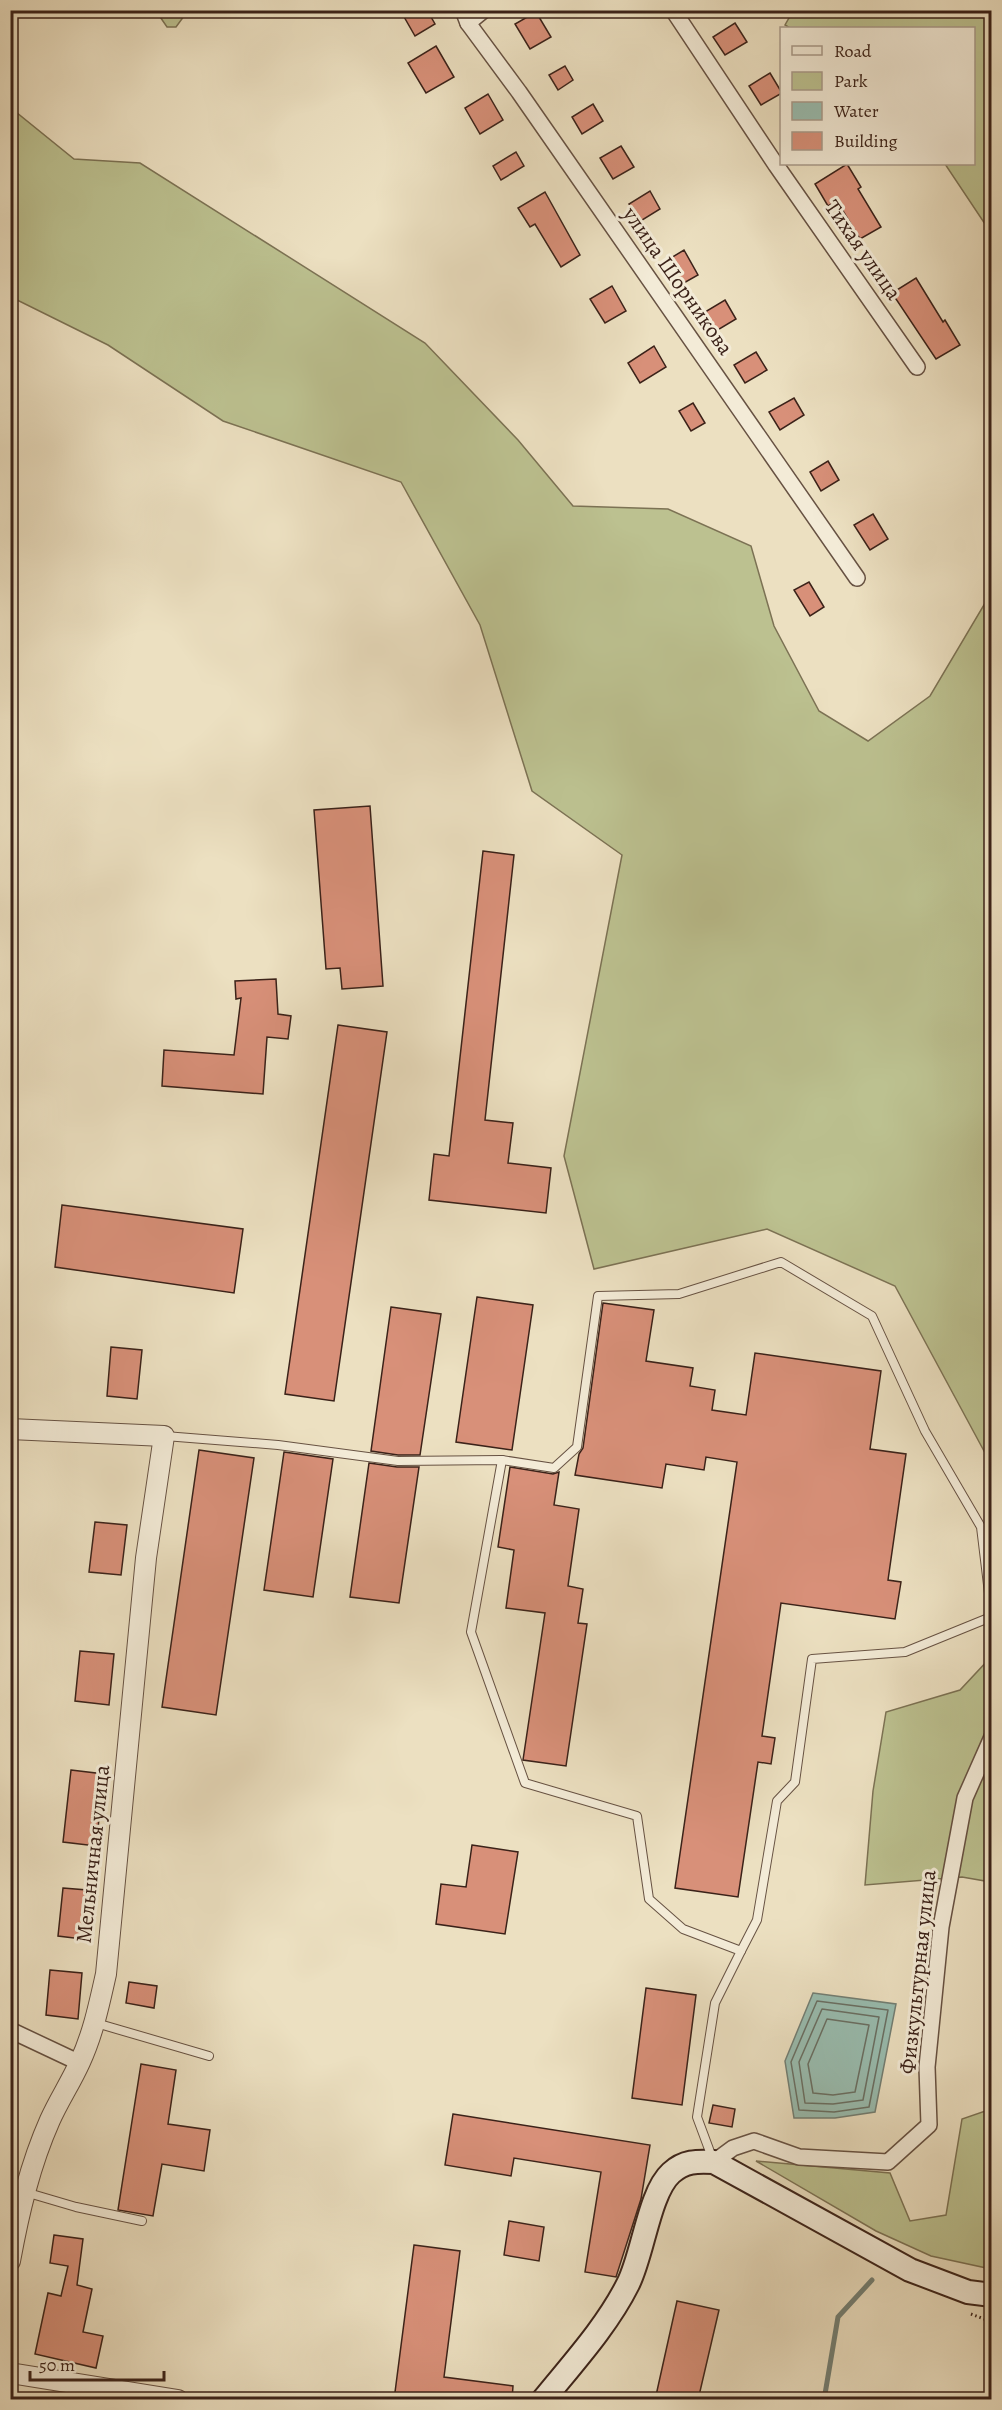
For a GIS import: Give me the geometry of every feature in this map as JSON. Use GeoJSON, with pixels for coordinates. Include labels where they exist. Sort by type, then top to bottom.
{"type":"FeatureCollection","features":[{"type":"Feature","properties":{"kind":"main road"},"geometry":{"type":"LineString","coordinates":[[543,2400],[582,2352],[628,2284],[639,2259],[656,2198],[670,2174],[684,2164],[698,2161],[714,2162],[910,2270],[968,2292],[992,2295]]}},
{"type":"Feature","properties":{"kind":"street"},"geometry":{"type":"LineString","coordinates":[[465,17],[484,10]]}},
{"type":"Feature","properties":{"kind":"street","name":"Тихая улица"},"geometry":{"type":"LineString","coordinates":[[673,10],[776,165],[917,367]]}},
{"type":"Feature","properties":{"kind":"street","name":"улица Шорникова"},"geometry":{"type":"LineString","coordinates":[[465,17],[857,578]]}},
{"type":"Feature","properties":{"kind":"street"},"geometry":{"type":"LineString","coordinates":[[10,1430],[164,1436]]}},
{"type":"Feature","properties":{"kind":"street","name":"Мельничная улица"},"geometry":{"type":"LineString","coordinates":[[10,2261],[34,2162],[51,2119],[80,2063],[96,2023],[106,1974],[146,1558],[164,1436]]}},
{"type":"Feature","properties":{"kind":"street","name":"Физкультурная улица"},"geometry":{"type":"LineString","coordinates":[[714,2162],[733,2148],[754,2141],[799,2157],[888,2162],[929,2125],[927,2067],[941,1927],[965,1798],[992,1737]]}},
{"type":"Feature","properties":{"kind":"street"},"geometry":{"type":"LineString","coordinates":[[10,2030],[80,2063]]}},
{"type":"Feature","properties":{"kind":"street"},"geometry":{"type":"LineString","coordinates":[[10,2373],[178,2400]]}},
{"type":"Feature","properties":{"kind":"lane"},"geometry":{"type":"LineString","coordinates":[[164,1436],[278,1444],[398,1461],[502,1460],[554,1468],[578,1447],[598,1296],[679,1294],[781,1262],[872,1316],[925,1431],[981,1527],[991,1618],[905,1652],[812,1659],[795,1782],[777,1801],[757,1920],[715,2004],[697,2117],[714,2162]]}},
{"type":"Feature","properties":{"kind":"lane"},"geometry":{"type":"LineString","coordinates":[[502,1460],[471,1632],[525,1783],[638,1816],[649,1899],[683,1929],[741,1951]]}},
{"type":"Feature","properties":{"kind":"lane"},"geometry":{"type":"LineString","coordinates":[[96,2023],[209,2056]]}},
{"type":"Feature","properties":{"kind":"lane"},"geometry":{"type":"LineString","coordinates":[[25,2192],[142,2222]]}},
{"type":"Feature","properties":{"kind":"green space"},"geometry":{"type":"Polygon","coordinates":[[[156,11],[187,12],[176,27],[167,27],[156,11]]]}},
{"type":"Feature","properties":{"kind":"green space"},"geometry":{"type":"Polygon","coordinates":[[[793,11],[991,11],[991,233],[946,165],[975,165],[975,27],[788,27],[785,25],[793,11]]]}},
{"type":"Feature","properties":{"kind":"green space"},"geometry":{"type":"Polygon","coordinates":[[[10,100],[16,112],[74,159],[140,163],[425,343],[518,440],[573,506],[668,509],[751,546],[774,626],[819,711],[868,741],[930,696],[991,593],[991,1464],[895,1286],[767,1229],[594,1269],[564,1156],[622,855],[532,791],[480,625],[401,482],[223,421],[108,345],[11,297],[10,100]]]}},
{"type":"Feature","properties":{"kind":"green space"},"geometry":{"type":"Polygon","coordinates":[[[991,1657],[991,1882],[962,1877],[865,1885],[873,1791],[886,1712],[960,1690],[991,1657]]]}},
{"type":"Feature","properties":{"kind":"green space"},"geometry":{"type":"Polygon","coordinates":[[[991,2109],[991,2269],[931,2256],[876,2231],[756,2161],[890,2173],[910,2221],[946,2215],[962,2119],[991,2109]]]}},
{"type":"Feature","properties":{"kind":"water"},"geometry":{"type":"Polygon","coordinates":[[[813,1993],[896,2004],[875,2112],[835,2118],[794,2118],[785,2061],[813,1993]]]}},
{"type":"Feature","properties":{"kind":"building"},"geometry":{"type":"Polygon","coordinates":[[[411,10],[427,10],[435,24],[415,36],[403,15],[411,10]]]}},
{"type":"Feature","properties":{"kind":"building"},"geometry":{"type":"Polygon","coordinates":[[[536,12],[551,37],[530,49],[515,24],[536,12]]]}},
{"type":"Feature","properties":{"kind":"building"},"geometry":{"type":"Polygon","coordinates":[[[735,23],[747,42],[725,55],[713,37],[735,23]]]}},
{"type":"Feature","properties":{"kind":"building"},"geometry":{"type":"Polygon","coordinates":[[[436,46],[454,77],[426,93],[408,63],[436,46]]]}},
{"type":"Feature","properties":{"kind":"building"},"geometry":{"type":"Polygon","coordinates":[[[565,66],[573,80],[558,90],[549,75],[565,66]]]}},
{"type":"Feature","properties":{"kind":"building"},"geometry":{"type":"Polygon","coordinates":[[[770,73],[780,90],[780,94],[761,105],[749,86],[770,73]]]}},
{"type":"Feature","properties":{"kind":"building"},"geometry":{"type":"Polygon","coordinates":[[[488,94],[503,120],[480,134],[465,108],[488,94]]]}},
{"type":"Feature","properties":{"kind":"building"},"geometry":{"type":"Polygon","coordinates":[[[593,104],[603,121],[582,134],[572,117],[593,104]]]}},
{"type":"Feature","properties":{"kind":"building"},"geometry":{"type":"Polygon","coordinates":[[[621,146],[634,167],[613,179],[600,158],[621,146]]]}},
{"type":"Feature","properties":{"kind":"building"},"geometry":{"type":"Polygon","coordinates":[[[516,152],[524,166],[501,180],[493,166],[516,152]]]}},
{"type":"Feature","properties":{"kind":"building"},"geometry":{"type":"Polygon","coordinates":[[[848,165],[861,187],[858,189],[881,227],[860,239],[837,201],[828,206],[815,184],[848,165]]]}},
{"type":"Feature","properties":{"kind":"building"},"geometry":{"type":"Polygon","coordinates":[[[650,191],[660,209],[639,222],[629,204],[650,191]]]}},
{"type":"Feature","properties":{"kind":"building"},"geometry":{"type":"Polygon","coordinates":[[[545,192],[580,255],[561,267],[535,224],[530,227],[518,208],[545,192]]]}},
{"type":"Feature","properties":{"kind":"building"},"geometry":{"type":"Polygon","coordinates":[[[684,250],[698,275],[675,288],[661,264],[684,250]]]}},
{"type":"Feature","properties":{"kind":"building"},"geometry":{"type":"Polygon","coordinates":[[[916,278],[960,345],[936,359],[892,293],[916,278]]]}},
{"type":"Feature","properties":{"kind":"building"},"geometry":{"type":"Polygon","coordinates":[[[612,286],[626,311],[605,323],[590,299],[612,286]]]}},
{"type":"Feature","properties":{"kind":"building"},"geometry":{"type":"Polygon","coordinates":[[[725,300],[736,319],[716,331],[705,312],[725,300]]]}},
{"type":"Feature","properties":{"kind":"building"},"geometry":{"type":"Polygon","coordinates":[[[654,346],[666,367],[640,383],[628,363],[654,346]]]}},
{"type":"Feature","properties":{"kind":"building"},"geometry":{"type":"Polygon","coordinates":[[[756,352],[767,370],[745,383],[734,365],[756,352]]]}},
{"type":"Feature","properties":{"kind":"building"},"geometry":{"type":"Polygon","coordinates":[[[794,398],[804,415],[780,430],[769,412],[794,398]]]}},
{"type":"Feature","properties":{"kind":"building"},"geometry":{"type":"Polygon","coordinates":[[[693,403],[705,423],[691,431],[679,411],[693,403]]]}},
{"type":"Feature","properties":{"kind":"building"},"geometry":{"type":"Polygon","coordinates":[[[828,461],[839,480],[821,491],[810,472],[828,461]]]}},
{"type":"Feature","properties":{"kind":"building"},"geometry":{"type":"Polygon","coordinates":[[[873,514],[888,539],[870,550],[854,525],[873,514]]]}},
{"type":"Feature","properties":{"kind":"building"},"geometry":{"type":"Polygon","coordinates":[[[809,582],[824,607],[810,616],[794,590],[809,582]]]}},
{"type":"Feature","properties":{"kind":"building"},"geometry":{"type":"Polygon","coordinates":[[[370,806],[383,986],[342,989],[340,968],[326,969],[314,810],[370,806]]]}},
{"type":"Feature","properties":{"kind":"building"},"geometry":{"type":"Polygon","coordinates":[[[483,851],[514,855],[485,1120],[513,1123],[508,1163],[551,1168],[546,1213],[429,1200],[434,1154],[449,1156],[483,851]]]}},
{"type":"Feature","properties":{"kind":"building"},"geometry":{"type":"Polygon","coordinates":[[[276,979],[278,1014],[291,1016],[288,1039],[267,1037],[263,1094],[162,1086],[164,1050],[234,1055],[241,998],[236,999],[235,981],[276,979]]]}},
{"type":"Feature","properties":{"kind":"building"},"geometry":{"type":"Polygon","coordinates":[[[338,1025],[387,1032],[334,1401],[285,1394],[338,1025]]]}},
{"type":"Feature","properties":{"kind":"building"},"geometry":{"type":"Polygon","coordinates":[[[62,1205],[243,1229],[234,1293],[55,1267],[62,1205]]]}},
{"type":"Feature","properties":{"kind":"building"},"geometry":{"type":"Polygon","coordinates":[[[477,1297],[533,1305],[512,1450],[456,1442],[477,1297]]]}},
{"type":"Feature","properties":{"kind":"building"},"geometry":{"type":"Polygon","coordinates":[[[603,1303],[654,1310],[646,1361],[693,1368],[690,1386],[715,1390],[712,1410],[746,1415],[755,1353],[881,1371],[870,1449],[906,1454],[888,1580],[901,1582],[895,1619],[781,1603],[762,1736],[775,1738],[771,1764],[758,1762],[738,1897],[675,1888],[737,1462],[706,1457],[704,1470],[666,1464],[662,1488],[575,1475],[579,1454],[583,1448],[603,1303]]]}},
{"type":"Feature","properties":{"kind":"building"},"geometry":{"type":"Polygon","coordinates":[[[391,1307],[441,1314],[420,1455],[371,1451],[391,1307]]]}},
{"type":"Feature","properties":{"kind":"building"},"geometry":{"type":"Polygon","coordinates":[[[111,1347],[142,1350],[137,1399],[107,1396],[111,1347]]]}},
{"type":"Feature","properties":{"kind":"building"},"geometry":{"type":"Polygon","coordinates":[[[199,1450],[254,1458],[216,1715],[162,1707],[199,1450]]]}},
{"type":"Feature","properties":{"kind":"building"},"geometry":{"type":"Polygon","coordinates":[[[284,1452],[333,1459],[313,1597],[264,1590],[284,1452]]]}},
{"type":"Feature","properties":{"kind":"building"},"geometry":{"type":"Polygon","coordinates":[[[369,1463],[419,1467],[399,1603],[350,1597],[369,1463]]]}},
{"type":"Feature","properties":{"kind":"building"},"geometry":{"type":"Polygon","coordinates":[[[510,1467],[553,1474],[559,1472],[554,1505],[579,1509],[568,1586],[583,1589],[578,1623],[587,1624],[566,1766],[523,1760],[545,1613],[506,1608],[514,1550],[498,1547],[510,1467]]]}},
{"type":"Feature","properties":{"kind":"building"},"geometry":{"type":"Polygon","coordinates":[[[95,1522],[127,1525],[121,1575],[89,1572],[95,1522]]]}},
{"type":"Feature","properties":{"kind":"building"},"geometry":{"type":"Polygon","coordinates":[[[80,1651],[114,1654],[109,1705],[75,1701],[80,1651]]]}},
{"type":"Feature","properties":{"kind":"building"},"geometry":{"type":"Polygon","coordinates":[[[71,1770],[104,1774],[96,1846],[63,1842],[71,1770]]]}},
{"type":"Feature","properties":{"kind":"building"},"geometry":{"type":"Polygon","coordinates":[[[472,1845],[518,1852],[505,1934],[436,1924],[441,1884],[466,1887],[472,1845]]]}},
{"type":"Feature","properties":{"kind":"building"},"geometry":{"type":"Polygon","coordinates":[[[63,1888],[87,1890],[82,1939],[58,1936],[63,1888]]]}},
{"type":"Feature","properties":{"kind":"building"},"geometry":{"type":"Polygon","coordinates":[[[50,1970],[82,1973],[78,2019],[46,2015],[50,1970]]]}},
{"type":"Feature","properties":{"kind":"building"},"geometry":{"type":"Polygon","coordinates":[[[129,1982],[157,1986],[154,2008],[126,2003],[129,1982]]]}},
{"type":"Feature","properties":{"kind":"building"},"geometry":{"type":"Polygon","coordinates":[[[646,1988],[696,1995],[682,2105],[632,2098],[646,1988]]]}},
{"type":"Feature","properties":{"kind":"building"},"geometry":{"type":"Polygon","coordinates":[[[141,2064],[176,2070],[168,2124],[210,2130],[204,2171],[162,2164],[153,2216],[118,2210],[141,2064]]]}},
{"type":"Feature","properties":{"kind":"building"},"geometry":{"type":"Polygon","coordinates":[[[713,2105],[735,2109],[732,2127],[709,2123],[713,2105]]]}},
{"type":"Feature","properties":{"kind":"building"},"geometry":{"type":"Polygon","coordinates":[[[453,2114],[650,2145],[641,2199],[616,2277],[585,2272],[601,2172],[514,2158],[511,2176],[445,2165],[453,2114]]]}},
{"type":"Feature","properties":{"kind":"building"},"geometry":{"type":"Polygon","coordinates":[[[509,2221],[544,2227],[539,2261],[504,2255],[509,2221]]]}},
{"type":"Feature","properties":{"kind":"building"},"geometry":{"type":"Polygon","coordinates":[[[54,2235],[83,2239],[77,2285],[92,2289],[83,2332],[103,2336],[96,2368],[35,2354],[48,2293],[61,2296],[68,2266],[50,2263],[54,2235]]]}},
{"type":"Feature","properties":{"kind":"building"},"geometry":{"type":"Polygon","coordinates":[[[414,2245],[460,2251],[444,2377],[513,2386],[512,2400],[394,2400],[414,2245]]]}},
{"type":"Feature","properties":{"kind":"building"},"geometry":{"type":"Polygon","coordinates":[[[677,2301],[719,2310],[698,2400],[655,2400],[677,2301]]]}},
{"type":"Feature","properties":{"kind":"waterway"},"geometry":{"type":"LineString","coordinates":[[824,2400],[838,2317],[872,2280]]}}]}
